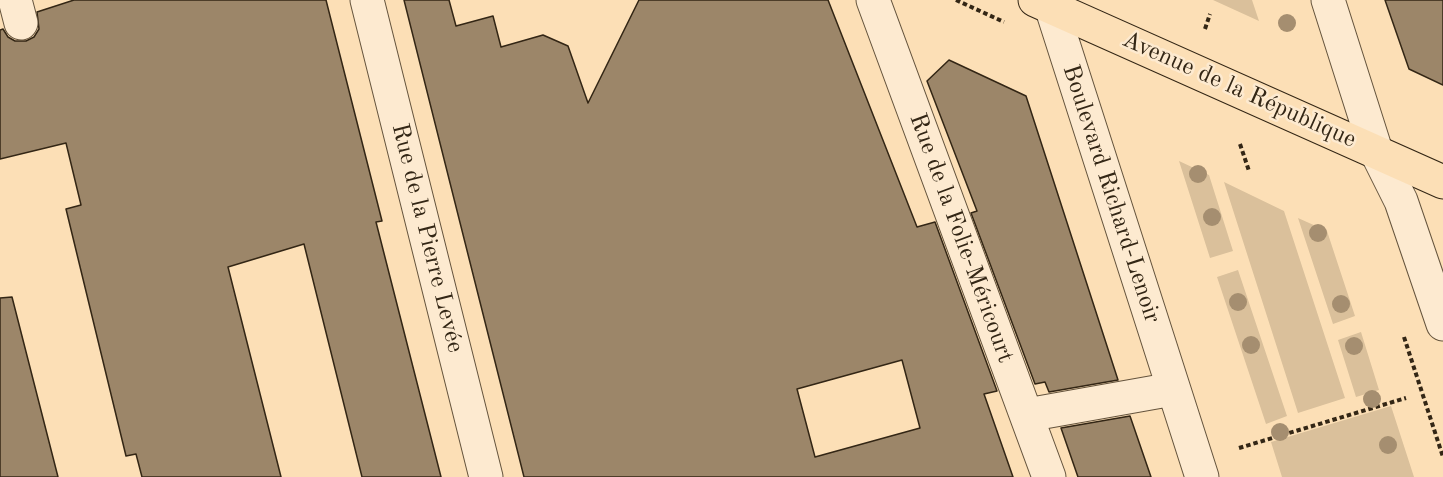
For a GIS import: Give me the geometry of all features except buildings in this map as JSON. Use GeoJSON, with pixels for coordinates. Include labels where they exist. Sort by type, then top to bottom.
{"type":"FeatureCollection","features":[{"type":"Feature","properties":{"kind":"main road","name":"Avenue de la République"},"geometry":{"type":"LineString","coordinates":[[1045,2],[1443,182]]}},
{"type":"Feature","properties":{"kind":"street","name":"Rue de la Pierre Levée"},"geometry":{"type":"LineString","coordinates":[[367,0],[486,477]]}},
{"type":"Feature","properties":{"kind":"street","name":"Rue de la Folie-Méricourt"},"geometry":{"type":"LineString","coordinates":[[873,0],[1048,477]]}},
{"type":"Feature","properties":{"kind":"street"},"geometry":{"type":"LineString","coordinates":[[1328,0],[1376,151],[1401,201],[1443,324]]}},
{"type":"Feature","properties":{"kind":"street","name":"Boulevard Richard-Lenoir"},"geometry":{"type":"LineString","coordinates":[[1045,2],[1202,477]]}},
{"type":"Feature","properties":{"kind":"street"},"geometry":{"type":"LineString","coordinates":[[1027,415],[1173,389]]}},
{"type":"Feature","properties":{"kind":"path"},"geometry":{"type":"LineString","coordinates":[[1204,29],[1210,15]]}},
{"type":"Feature","properties":{"kind":"path"},"geometry":{"type":"LineString","coordinates":[[1240,144],[1249,171]]}},
{"type":"Feature","properties":{"kind":"path"},"geometry":{"type":"LineString","coordinates":[[1402,331],[1443,457]]}},
{"type":"Feature","properties":{"kind":"path"},"geometry":{"type":"LineString","coordinates":[[1239,448],[1406,398]]}},
{"type":"Feature","properties":{"kind":"shaded area"},"geometry":{"type":"Polygon","coordinates":[[[1213,0],[1252,0],[1259,21],[1213,0]]]}},
{"type":"Feature","properties":{"kind":"shaded area"},"geometry":{"type":"Polygon","coordinates":[[[1179,161],[1209,175],[1233,251],[1210,258],[1179,161]]]}},
{"type":"Feature","properties":{"kind":"shaded area"},"geometry":{"type":"Polygon","coordinates":[[[1224,182],[1284,211],[1345,398],[1298,413],[1224,182]]]}},
{"type":"Feature","properties":{"kind":"shaded area"},"geometry":{"type":"Polygon","coordinates":[[[1298,218],[1327,231],[1355,316],[1333,324],[1298,218]]]}},
{"type":"Feature","properties":{"kind":"shaded area"},"geometry":{"type":"Polygon","coordinates":[[[1238,270],[1287,416],[1266,424],[1217,277],[1238,270]]]}},
{"type":"Feature","properties":{"kind":"shaded area"},"geometry":{"type":"Polygon","coordinates":[[[1361,332],[1379,390],[1356,397],[1338,340],[1361,332]]]}},
{"type":"Feature","properties":{"kind":"shaded area"},"geometry":{"type":"Polygon","coordinates":[[[1391,406],[1414,477],[1282,477],[1271,442],[1391,406]]]}}]}
